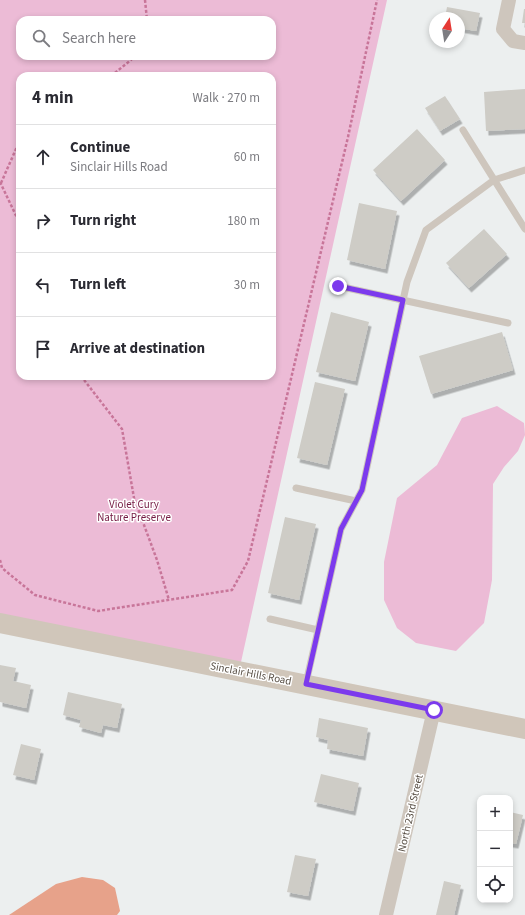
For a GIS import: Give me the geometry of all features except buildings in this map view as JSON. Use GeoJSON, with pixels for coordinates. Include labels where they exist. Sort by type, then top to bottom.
{"type":"FeatureCollection","features":[{"type":"Feature","properties":{"kind":"street"},"geometry":{"type":"LineString","coordinates":[[509,0],[503,29],[513,41],[525,43]]}},
{"type":"Feature","properties":{"kind":"street","name":"Sinclair Hills Road"},"geometry":{"type":"LineString","coordinates":[[0,623],[525,729]]}},
{"type":"Feature","properties":{"kind":"street","name":"North 23rd Street"},"geometry":{"type":"LineString","coordinates":[[386,915],[434,710]]}},
{"type":"Feature","properties":{"kind":"lane"},"geometry":{"type":"LineString","coordinates":[[464,130],[525,229]]}},
{"type":"Feature","properties":{"kind":"lane"},"geometry":{"type":"LineString","coordinates":[[306,684],[341,529],[362,490],[407,282],[426,230],[494,180],[525,170]]}},
{"type":"Feature","properties":{"kind":"lane"},"geometry":{"type":"LineString","coordinates":[[338,286],[508,323]]}},
{"type":"Feature","properties":{"kind":"lane"},"geometry":{"type":"LineString","coordinates":[[296,488],[356,501]]}},
{"type":"Feature","properties":{"kind":"lane"},"geometry":{"type":"LineString","coordinates":[[270,619],[318,630]]}},
{"type":"Feature","properties":{"kind":"path"},"geometry":{"type":"LineString","coordinates":[[145,0],[147,16]]}},
{"type":"Feature","properties":{"kind":"path"},"geometry":{"type":"LineString","coordinates":[[0,560],[2,568],[35,595],[98,612],[232,590],[248,561],[348,136],[377,0]]}},
{"type":"Feature","properties":{"kind":"path"},"geometry":{"type":"LineString","coordinates":[[116,72],[132,60]]}},
{"type":"Feature","properties":{"kind":"path"},"geometry":{"type":"LineString","coordinates":[[16,149],[0,184],[16,216]]}},
{"type":"Feature","properties":{"kind":"path"},"geometry":{"type":"LineString","coordinates":[[84,380],[122,429],[134,498],[157,560],[169,600]]}},
{"type":"Feature","properties":{"kind":"green space","name":"Violet Cury Nature Preserve"},"geometry":{"type":"Polygon","coordinates":[[[0,0],[387,0],[241,662],[0,622],[0,0]]]}},
{"type":"Feature","properties":{"kind":"green space"},"geometry":{"type":"Polygon","coordinates":[[[497,406],[524,423],[525,435],[518,451],[504,467],[493,484],[492,580],[484,623],[456,651],[416,643],[397,628],[384,600],[384,562],[397,498],[437,465],[462,418],[497,406]]]}},
{"type":"Feature","properties":{"kind":"shaded area"},"geometry":{"type":"Polygon","coordinates":[[[82,877],[103,880],[115,888],[120,911],[117,915],[9,915],[56,884],[82,877]]]}},
{"type":"Feature","properties":{"kind":"route"},"geometry":{"type":"LineString","coordinates":[[338,286],[403,300],[362,490],[341,529],[306,684],[434,710]]}}]}
